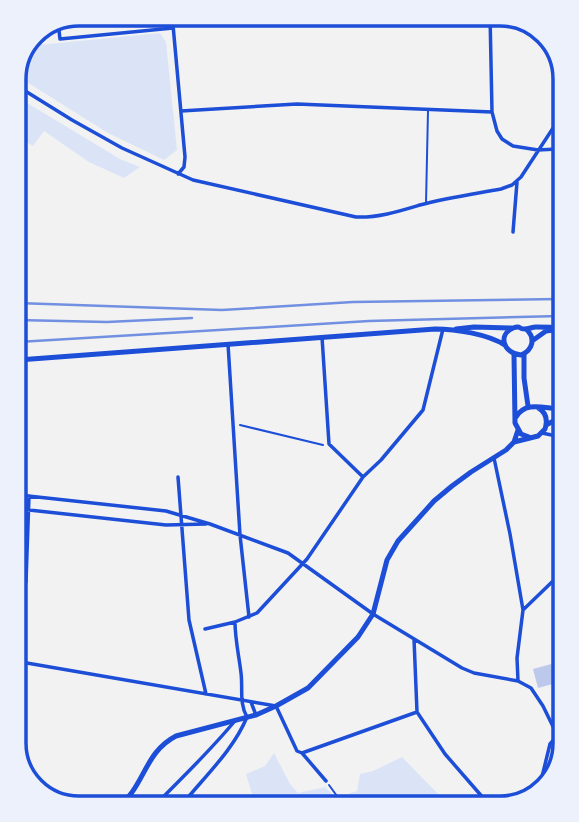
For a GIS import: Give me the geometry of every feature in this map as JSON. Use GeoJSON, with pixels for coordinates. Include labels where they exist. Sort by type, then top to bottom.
{"type":"FeatureCollection","features":[{"type":"Feature","properties":{"kind":"main road"},"geometry":{"type":"LineString","coordinates":[[26,359],[488,327],[520,327],[526,329],[532,341],[530,349],[524,354],[514,355],[505,345],[507,333],[514,328]]}},
{"type":"Feature","properties":{"kind":"main road"},"geometry":{"type":"LineString","coordinates":[[526,329],[553,328]]}},
{"type":"Feature","properties":{"kind":"main road"},"geometry":{"type":"LineString","coordinates":[[444,329],[489,337],[505,345]]}},
{"type":"Feature","properties":{"kind":"main road"},"geometry":{"type":"LineString","coordinates":[[532,341],[553,330]]}},
{"type":"Feature","properties":{"kind":"main road"},"geometry":{"type":"LineString","coordinates":[[524,354],[528,406]]}},
{"type":"Feature","properties":{"kind":"main road"},"geometry":{"type":"LineString","coordinates":[[514,355],[518,430],[514,442]]}},
{"type":"Feature","properties":{"kind":"main road"},"geometry":{"type":"LineString","coordinates":[[516,419],[520,410],[528,406],[553,409]]}},
{"type":"Feature","properties":{"kind":"main road"},"geometry":{"type":"LineString","coordinates":[[537,407],[545,414],[547,425]]}},
{"type":"Feature","properties":{"kind":"main road"},"geometry":{"type":"LineString","coordinates":[[130,796],[155,752],[170,739],[256,715],[308,688],[358,637],[373,614],[387,560],[398,541],[434,501],[514,442],[541,433],[553,422]]}},
{"type":"Feature","properties":{"kind":"main road"},"geometry":{"type":"LineString","coordinates":[[518,430],[529,437]]}},
{"type":"Feature","properties":{"kind":"street"},"geometry":{"type":"LineString","coordinates":[[490,26],[492,112],[497,131],[507,143],[523,149],[553,149]]}},
{"type":"Feature","properties":{"kind":"street"},"geometry":{"type":"LineString","coordinates":[[59,30],[60,39],[174,28],[186,163],[178,174]]}},
{"type":"Feature","properties":{"kind":"street"},"geometry":{"type":"LineString","coordinates":[[26,91],[122,148],[178,174],[205,184],[348,216],[367,217],[406,210],[512,185],[553,131]]}},
{"type":"Feature","properties":{"kind":"street"},"geometry":{"type":"LineString","coordinates":[[181,111],[297,104],[492,112]]}},
{"type":"Feature","properties":{"kind":"street"},"geometry":{"type":"LineString","coordinates":[[513,232],[517,181]]}},
{"type":"Feature","properties":{"kind":"street"},"geometry":{"type":"LineString","coordinates":[[205,629],[235,622],[257,613],[302,563],[363,477],[423,410],[444,329]]}},
{"type":"Feature","properties":{"kind":"street"},"geometry":{"type":"LineString","coordinates":[[322,337],[328,444],[363,477]]}},
{"type":"Feature","properties":{"kind":"street"},"geometry":{"type":"LineString","coordinates":[[228,344],[240,535],[249,617]]}},
{"type":"Feature","properties":{"kind":"street"},"geometry":{"type":"LineString","coordinates":[[541,433],[553,435]]}},
{"type":"Feature","properties":{"kind":"street"},"geometry":{"type":"LineString","coordinates":[[494,458],[523,610],[517,658],[518,681]]}},
{"type":"Feature","properties":{"kind":"street"},"geometry":{"type":"LineString","coordinates":[[178,477],[189,620],[206,694]]}},
{"type":"Feature","properties":{"kind":"street"},"geometry":{"type":"LineString","coordinates":[[26,496],[180,514],[288,553],[373,614],[467,671],[525,684],[535,693],[553,728]]}},
{"type":"Feature","properties":{"kind":"street"},"geometry":{"type":"LineString","coordinates":[[26,582],[29,496]]}},
{"type":"Feature","properties":{"kind":"street"},"geometry":{"type":"LineString","coordinates":[[26,510],[181,525],[210,524]]}},
{"type":"Feature","properties":{"kind":"street"},"geometry":{"type":"LineString","coordinates":[[523,610],[553,581]]}},
{"type":"Feature","properties":{"kind":"street"},"geometry":{"type":"LineString","coordinates":[[189,796],[243,728],[247,717],[241,701],[235,622]]}},
{"type":"Feature","properties":{"kind":"street"},"geometry":{"type":"LineString","coordinates":[[414,639],[417,712],[445,754],[482,796]]}},
{"type":"Feature","properties":{"kind":"street"},"geometry":{"type":"LineString","coordinates":[[26,663],[276,706],[297,751],[302,753],[326,781]]}},
{"type":"Feature","properties":{"kind":"street"},"geometry":{"type":"LineString","coordinates":[[251,702],[256,715]]}},
{"type":"Feature","properties":{"kind":"street"},"geometry":{"type":"LineString","coordinates":[[302,753],[417,712]]}},
{"type":"Feature","properties":{"kind":"street"},"geometry":{"type":"LineString","coordinates":[[164,796],[212,749],[235,720]]}},
{"type":"Feature","properties":{"kind":"street"},"geometry":{"type":"LineString","coordinates":[[543,773],[553,741]]}},
{"type":"Feature","properties":{"kind":"lane"},"geometry":{"type":"LineString","coordinates":[[426,204],[428,108]]}},
{"type":"Feature","properties":{"kind":"path"},"geometry":{"type":"LineString","coordinates":[[232,423],[328,444]]}},
{"type":"Feature","properties":{"kind":"path"},"geometry":{"type":"LineString","coordinates":[[326,781],[337,796]]}},
{"type":"Feature","properties":{"kind":"shaded area"},"geometry":{"type":"Polygon","coordinates":[[[160,33],[166,42],[177,150],[164,160],[108,133],[26,82],[28,65],[39,45],[160,33]]]}},
{"type":"Feature","properties":{"kind":"shaded area"},"geometry":{"type":"Polygon","coordinates":[[[26,102],[120,159],[140,167],[124,178],[89,162],[44,131],[33,146],[26,142],[26,102]]]}},
{"type":"Feature","properties":{"kind":"shaded area"},"geometry":{"type":"Polygon","coordinates":[[[274,753],[290,784],[298,793],[325,787],[334,796],[253,796],[246,774],[265,766],[274,753]]]}},
{"type":"Feature","properties":{"kind":"shaded area"},"geometry":{"type":"Polygon","coordinates":[[[402,757],[440,796],[342,796],[357,791],[360,774],[402,757]]]}},
{"type":"Feature","properties":{"kind":"building"},"geometry":{"type":"Polygon","coordinates":[[[553,664],[553,684],[538,688],[533,669],[553,664]]]}},
{"type":"Feature","properties":{"kind":"railway"},"geometry":{"type":"LineString","coordinates":[[26,303],[222,310],[353,302],[553,299]]}},
{"type":"Feature","properties":{"kind":"railway"},"geometry":{"type":"LineString","coordinates":[[26,342],[369,321],[553,316]]}},
{"type":"Feature","properties":{"kind":"railway"},"geometry":{"type":"LineString","coordinates":[[26,320],[107,322],[192,318]]}}]}
